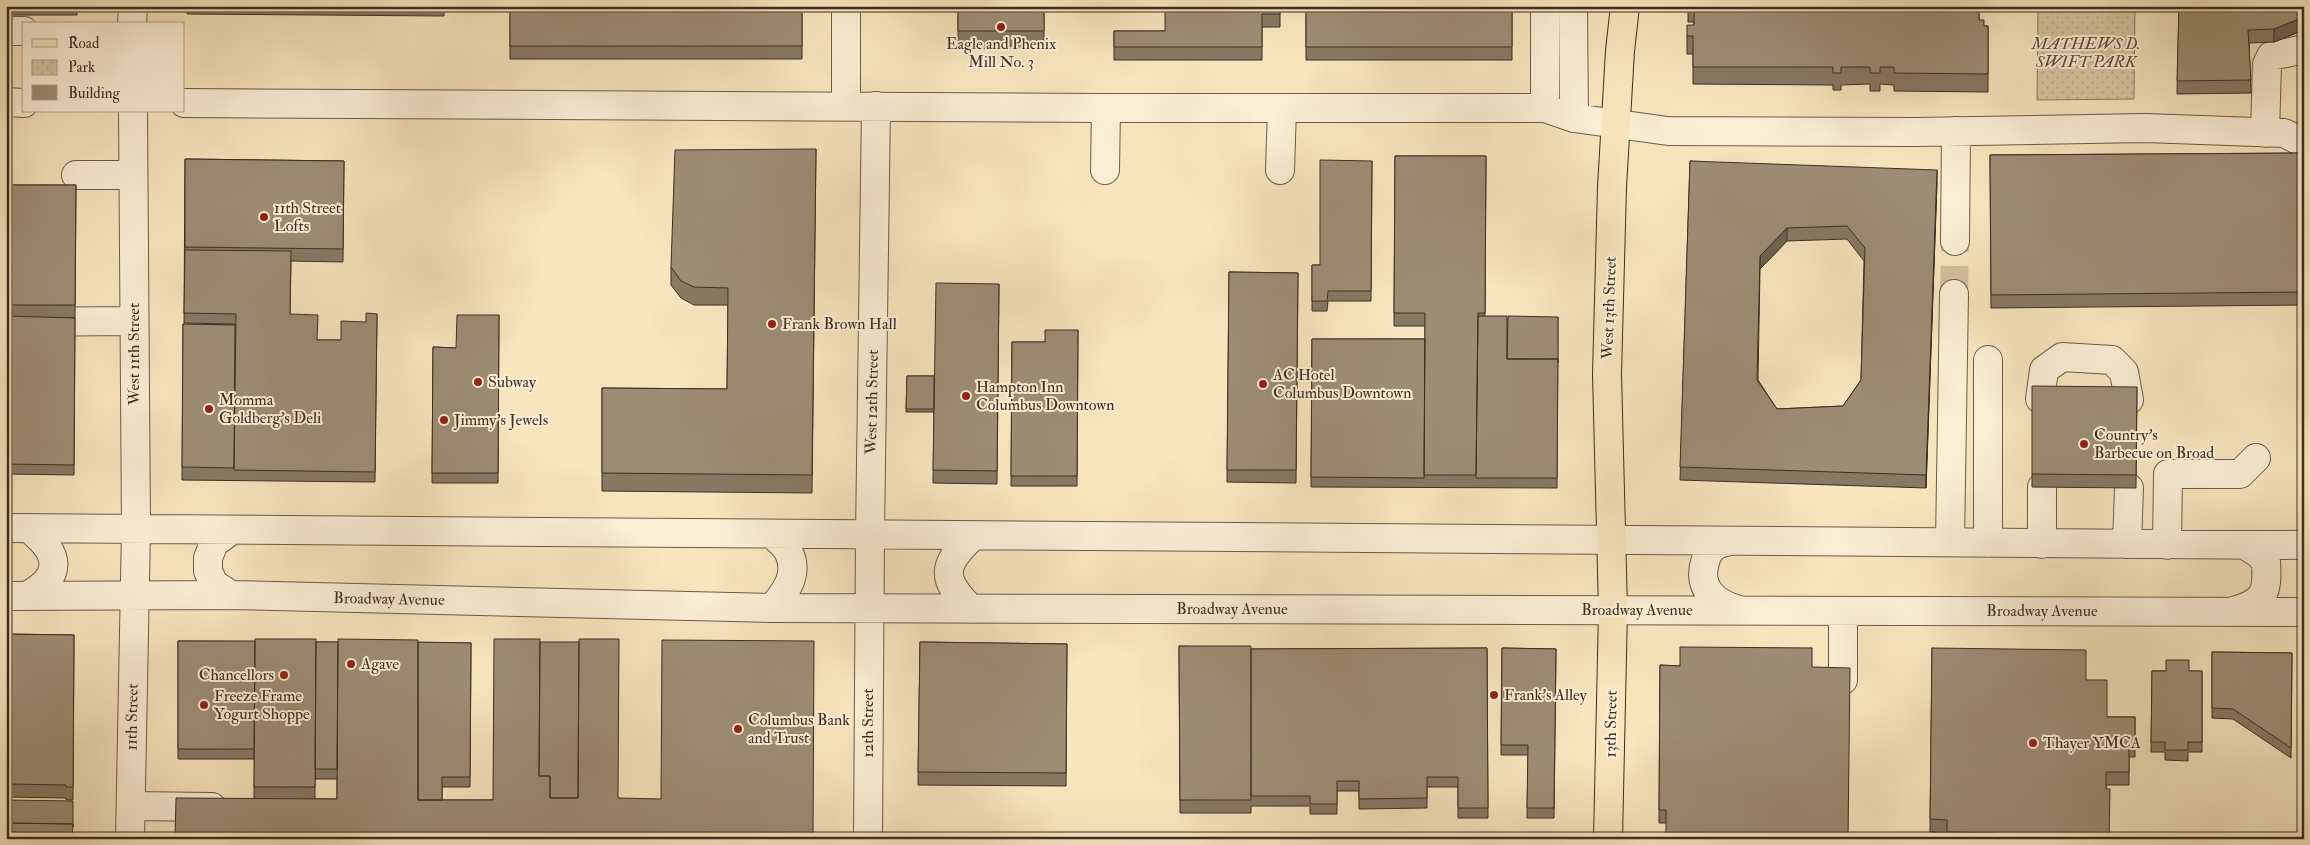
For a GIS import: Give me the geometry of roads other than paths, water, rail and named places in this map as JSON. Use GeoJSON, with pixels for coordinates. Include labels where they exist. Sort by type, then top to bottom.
{"type":"FeatureCollection","features":[{"type":"Feature","properties":{"kind":"main road","name":"West 13th Street"},"geometry":{"type":"LineString","coordinates":[[1613,610],[1607,354],[1612,187],[1620,50],[1625,6]]}},
{"type":"Feature","properties":{"kind":"main road","name":"13th Street"},"geometry":{"type":"LineString","coordinates":[[1608,839],[1613,610]]}},
{"type":"Feature","properties":{"kind":"street"},"geometry":{"type":"LineString","coordinates":[[132,6],[132,22]]}},
{"type":"Feature","properties":{"kind":"street"},"geometry":{"type":"LineString","coordinates":[[846,6],[846,106]]}},
{"type":"Feature","properties":{"kind":"street"},"geometry":{"type":"LineString","coordinates":[[1545,6],[1545,108]]}},
{"type":"Feature","properties":{"kind":"street"},"geometry":{"type":"LineString","coordinates":[[1573,6],[1574,118]]}},
{"type":"Feature","properties":{"kind":"street"},"geometry":{"type":"LineString","coordinates":[[6,31],[22,31]]}},
{"type":"Feature","properties":{"kind":"street"},"geometry":{"type":"LineString","coordinates":[[185,103],[1106,108],[1545,108],[1574,118],[1668,131],[1956,131],[2145,128],[2289,132],[2267,64],[2272,56],[2300,50],[2304,52]]}},
{"type":"Feature","properties":{"kind":"street"},"geometry":{"type":"LineString","coordinates":[[6,102],[22,102]]}},
{"type":"Feature","properties":{"kind":"street","name":"West 12th Street"},"geometry":{"type":"LineString","coordinates":[[869,608],[876,106]]}},
{"type":"Feature","properties":{"kind":"street"},"geometry":{"type":"LineString","coordinates":[[1105,170],[1106,108]]}},
{"type":"Feature","properties":{"kind":"street"},"geometry":{"type":"LineString","coordinates":[[1280,170],[1282,108]]}},
{"type":"Feature","properties":{"kind":"street","name":"West 11th Street"},"geometry":{"type":"LineString","coordinates":[[133,112],[136,529],[134,596]]}},
{"type":"Feature","properties":{"kind":"street"},"geometry":{"type":"LineString","coordinates":[[1955,241],[1956,131]]}},
{"type":"Feature","properties":{"kind":"street"},"geometry":{"type":"LineString","coordinates":[[76,175],[133,175]]}},
{"type":"Feature","properties":{"kind":"street"},"geometry":{"type":"LineString","coordinates":[[1950,542],[1954,294]]}},
{"type":"Feature","properties":{"kind":"street"},"geometry":{"type":"LineString","coordinates":[[6,322],[134,321]]}},
{"type":"Feature","properties":{"kind":"street"},"geometry":{"type":"LineString","coordinates":[[2040,399],[2044,370],[2062,357],[2112,360],[2124,372],[2129,400]]}},
{"type":"Feature","properties":{"kind":"street"},"geometry":{"type":"LineString","coordinates":[[1988,360],[1988,543]]}},
{"type":"Feature","properties":{"kind":"street"},"geometry":{"type":"LineString","coordinates":[[2167,545],[2168,474],[2240,474],[2256,458]]}},
{"type":"Feature","properties":{"kind":"street"},"geometry":{"type":"LineString","coordinates":[[2042,487],[2042,544]]}},
{"type":"Feature","properties":{"kind":"street"},"geometry":{"type":"LineString","coordinates":[[2127,544],[2128,488]]}},
{"type":"Feature","properties":{"kind":"street"},"geometry":{"type":"LineString","coordinates":[[17,528],[2304,545]]}},
{"type":"Feature","properties":{"kind":"street"},"geometry":{"type":"LineString","coordinates":[[17,528],[44,541],[52,553],[54,565],[52,575],[43,587],[17,596]]}},
{"type":"Feature","properties":{"kind":"street"},"geometry":{"type":"LineString","coordinates":[[231,596],[214,584],[208,571],[208,558],[214,543],[232,530]]}},
{"type":"Feature","properties":{"kind":"street"},"geometry":{"type":"LineString","coordinates":[[772,534],[788,551],[793,571],[788,589],[772,608]]}},
{"type":"Feature","properties":{"kind":"street"},"geometry":{"type":"LineString","coordinates":[[971,608],[953,591],[948,572],[954,553],[973,536]]}},
{"type":"Feature","properties":{"kind":"street"},"geometry":{"type":"LineString","coordinates":[[1730,541],[1714,546],[1706,557],[1703,579],[1709,594],[1715,600],[1724,606],[1742,610]]}},
{"type":"Feature","properties":{"kind":"street"},"geometry":{"type":"LineString","coordinates":[[2232,612],[2253,605],[2262,597],[2266,587],[2266,562],[2259,554],[2245,545]]}},
{"type":"Feature","properties":{"kind":"street","name":"Broadway Avenue"},"geometry":{"type":"LineString","coordinates":[[17,596],[231,596],[772,608],[2304,612]]}},
{"type":"Feature","properties":{"kind":"street","name":"11th Street"},"geometry":{"type":"LineString","coordinates":[[130,839],[134,596]]}},
{"type":"Feature","properties":{"kind":"street","name":"12th Street"},"geometry":{"type":"LineString","coordinates":[[868,839],[869,608]]}},
{"type":"Feature","properties":{"kind":"street"},"geometry":{"type":"LineString","coordinates":[[1843,610],[1843,680]]}},
{"type":"Feature","properties":{"kind":"street"},"geometry":{"type":"LineString","coordinates":[[130,806],[238,807]]}},
{"type":"Feature","properties":{"kind":"tunnel"},"geometry":{"type":"LineString","coordinates":[[1954,294],[1955,241]]}},
{"type":"Feature","properties":{"kind":"place","name":"Eagle and Phenix Mill No. 3"},"geometry":{"type":"Point","coordinates":[1001,27]}},
{"type":"Feature","properties":{"kind":"place","name":"11th Street Lofts"},"geometry":{"type":"Point","coordinates":[264,217]}},
{"type":"Feature","properties":{"kind":"place","name":"Frank Brown Hall"},"geometry":{"type":"Point","coordinates":[772,324]}},
{"type":"Feature","properties":{"kind":"place","name":"Subway"},"geometry":{"type":"Point","coordinates":[478,382]}},
{"type":"Feature","properties":{"kind":"place","name":"AC Hotel Columbus Downtown"},"geometry":{"type":"Point","coordinates":[1263,384]}},
{"type":"Feature","properties":{"kind":"place","name":"Hampton Inn Columbus Downtown"},"geometry":{"type":"Point","coordinates":[966,396]}},
{"type":"Feature","properties":{"kind":"place","name":"Momma Goldberg's Deli"},"geometry":{"type":"Point","coordinates":[209,409]}},
{"type":"Feature","properties":{"kind":"place","name":"Jimmy's Jewels"},"geometry":{"type":"Point","coordinates":[444,420]}},
{"type":"Feature","properties":{"kind":"place","name":"Country's Barbecue on Broad"},"geometry":{"type":"Point","coordinates":[2084,444]}},
{"type":"Feature","properties":{"kind":"place","name":"Agave"},"geometry":{"type":"Point","coordinates":[351,664]}},
{"type":"Feature","properties":{"kind":"place","name":"Chancellors"},"geometry":{"type":"Point","coordinates":[284,675]}},
{"type":"Feature","properties":{"kind":"place","name":"Frank's Alley"},"geometry":{"type":"Point","coordinates":[1494,695]}},
{"type":"Feature","properties":{"kind":"place","name":"Freeze Frame Yogurt Shoppe"},"geometry":{"type":"Point","coordinates":[204,705]}},
{"type":"Feature","properties":{"kind":"place","name":"Columbus Bank and Trust"},"geometry":{"type":"Point","coordinates":[738,729]}},
{"type":"Feature","properties":{"kind":"place","name":"Thayer YMCA"},"geometry":{"type":"Point","coordinates":[2033,743]}},
{"type":"Feature","properties":{"kind":"park label","name":"MATHEWS D. SWIFT PARK"},"geometry":{"type":"Point","coordinates":[2086,53]}}]}
